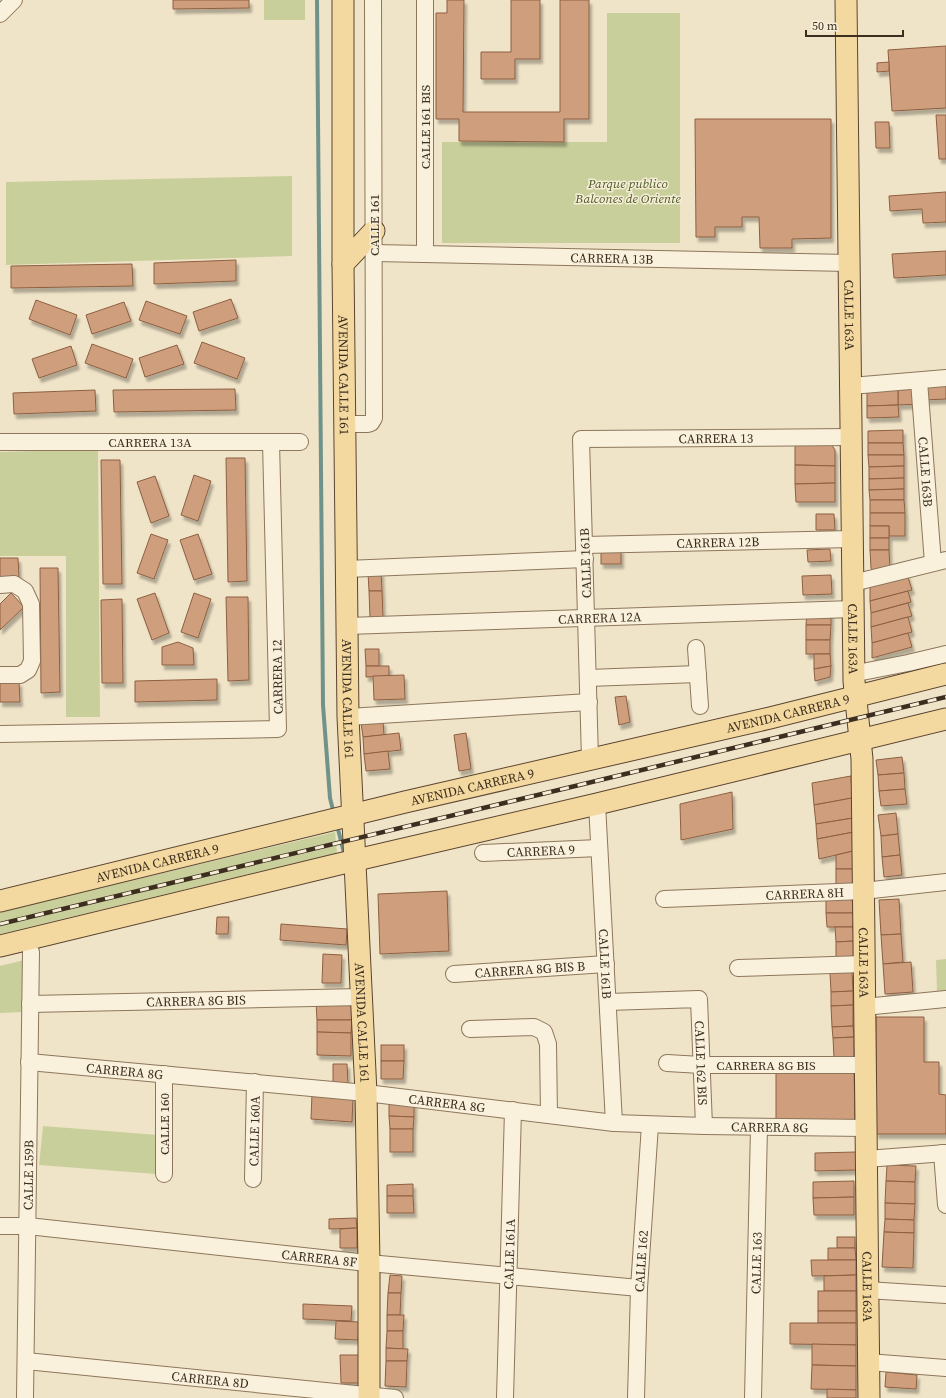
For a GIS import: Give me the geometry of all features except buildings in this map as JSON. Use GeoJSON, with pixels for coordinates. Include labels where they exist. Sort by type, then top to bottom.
{"type":"FeatureCollection","features":[{"type":"Feature","properties":{"kind":"main road","name":"AVENIDA CALLE 161"},"geometry":{"type":"LineString","coordinates":[[343,0],[344,424],[348,717],[366,1093],[369,1263],[369,1397]]}},
{"type":"Feature","properties":{"kind":"main road","name":"CALLE 163A"},"geometry":{"type":"LineString","coordinates":[[846,0],[853,609],[855,697],[860,740],[869,1398]]}},
{"type":"Feature","properties":{"kind":"main road"},"geometry":{"type":"LineString","coordinates":[[343,264],[374,231]]}},
{"type":"Feature","properties":{"kind":"main road","name":"AVENIDA CARRERA 9"},"geometry":{"type":"LineString","coordinates":[[0,901],[946,674]]}},
{"type":"Feature","properties":{"kind":"main road"},"geometry":{"type":"LineString","coordinates":[[0,946],[355,860],[597,804],[946,719]]}},
{"type":"Feature","properties":{"kind":"street"},"geometry":{"type":"LineString","coordinates":[[0,14],[14,0]]}},
{"type":"Feature","properties":{"kind":"street","name":"CALLE 161"},"geometry":{"type":"LineString","coordinates":[[344,424],[368,424],[371,423],[374,418],[373,0]]}},
{"type":"Feature","properties":{"kind":"street","name":"CALLE 161 BIS"},"geometry":{"type":"LineString","coordinates":[[425,0],[425,254]]}},
{"type":"Feature","properties":{"kind":"street","name":"CARRERA 13B"},"geometry":{"type":"LineString","coordinates":[[374,253],[849,263]]}},
{"type":"Feature","properties":{"kind":"street"},"geometry":{"type":"LineString","coordinates":[[851,386],[946,378]]}},
{"type":"Feature","properties":{"kind":"street","name":"CALLE 163B"},"geometry":{"type":"LineString","coordinates":[[919,381],[939,562]]}},
{"type":"Feature","properties":{"kind":"street","name":"CARRERA 13"},"geometry":{"type":"LineString","coordinates":[[581,439],[851,437]]}},
{"type":"Feature","properties":{"kind":"street","name":"CALLE 161B"},"geometry":{"type":"LineString","coordinates":[[581,439],[590,759]]}},
{"type":"Feature","properties":{"kind":"street","name":"CARRERA 13A"},"geometry":{"type":"LineString","coordinates":[[0,442],[300,442]]}},
{"type":"Feature","properties":{"kind":"street","name":"CARRERA 12"},"geometry":{"type":"LineString","coordinates":[[0,734],[278,730],[271,442]]}},
{"type":"Feature","properties":{"kind":"street","name":"CARRERA 12B"},"geometry":{"type":"LineString","coordinates":[[346,569],[584,552],[852,539]]}},
{"type":"Feature","properties":{"kind":"street"},"geometry":{"type":"LineString","coordinates":[[853,583],[939,562]]}},
{"type":"Feature","properties":{"kind":"street"},"geometry":{"type":"LineString","coordinates":[[0,585],[14,584],[25,591],[31,604],[32,661],[28,670],[20,675],[0,675]]}},
{"type":"Feature","properties":{"kind":"street","name":"CARRERA 12A"},"geometry":{"type":"LineString","coordinates":[[347,626],[853,609]]}},
{"type":"Feature","properties":{"kind":"street"},"geometry":{"type":"LineString","coordinates":[[696,648],[700,706]]}},
{"type":"Feature","properties":{"kind":"street"},"geometry":{"type":"LineString","coordinates":[[854,668],[862,672],[946,654]]}},
{"type":"Feature","properties":{"kind":"street"},"geometry":{"type":"LineString","coordinates":[[588,678],[698,674]]}},
{"type":"Feature","properties":{"kind":"street"},"geometry":{"type":"LineString","coordinates":[[348,717],[589,702]]}},
{"type":"Feature","properties":{"kind":"street","name":"CALLE 161B"},"geometry":{"type":"LineString","coordinates":[[597,804],[614,1122]]}},
{"type":"Feature","properties":{"kind":"street","name":"CARRERA 9"},"geometry":{"type":"LineString","coordinates":[[483,853],[599,848]]}},
{"type":"Feature","properties":{"kind":"street","name":"CARRERA 8H"},"geometry":{"type":"LineString","coordinates":[[664,899],[863,891],[946,882]]}},
{"type":"Feature","properties":{"kind":"street","name":"CALLE 159B"},"geometry":{"type":"LineString","coordinates":[[25,1398],[31,952]]}},
{"type":"Feature","properties":{"kind":"street","name":"CARRERA 8G BIS B"},"geometry":{"type":"LineString","coordinates":[[454,974],[606,964]]}},
{"type":"Feature","properties":{"kind":"street"},"geometry":{"type":"LineString","coordinates":[[738,968],[864,964]]}},
{"type":"Feature","properties":{"kind":"street","name":"CARRERA 8G BIS"},"geometry":{"type":"LineString","coordinates":[[30,1004],[361,997]]}},
{"type":"Feature","properties":{"kind":"street","name":"CALLE 162 BIS"},"geometry":{"type":"LineString","coordinates":[[608,1002],[699,999],[704,1126]]}},
{"type":"Feature","properties":{"kind":"street"},"geometry":{"type":"LineString","coordinates":[[864,1007],[946,1000]]}},
{"type":"Feature","properties":{"kind":"street"},"geometry":{"type":"LineString","coordinates":[[470,1029],[534,1027],[544,1032],[548,1044],[550,1115]]}},
{"type":"Feature","properties":{"kind":"street","name":"CARRERA 8G"},"geometry":{"type":"LineString","coordinates":[[30,1062],[366,1093],[550,1115],[650,1125],[866,1128]]}},
{"type":"Feature","properties":{"kind":"street","name":"CARRERA 8G BIS"},"geometry":{"type":"LineString","coordinates":[[667,1063],[702,1065],[865,1065]]}},
{"type":"Feature","properties":{"kind":"street","name":"CALLE 160"},"geometry":{"type":"LineString","coordinates":[[164,1074],[164,1174]]}},
{"type":"Feature","properties":{"kind":"street","name":"CALLE 160A"},"geometry":{"type":"LineString","coordinates":[[253,1179],[255,1082]]}},
{"type":"Feature","properties":{"kind":"street","name":"CALLE 161A"},"geometry":{"type":"LineString","coordinates":[[505,1398],[513,1110]]}},
{"type":"Feature","properties":{"kind":"street","name":"CALLE 162"},"geometry":{"type":"LineString","coordinates":[[636,1398],[639,1288],[650,1125]]}},
{"type":"Feature","properties":{"kind":"street","name":"CALLE 163"},"geometry":{"type":"LineString","coordinates":[[753,1398],[760,1127]]}},
{"type":"Feature","properties":{"kind":"street"},"geometry":{"type":"LineString","coordinates":[[866,1159],[944,1153],[946,1205]]}},
{"type":"Feature","properties":{"kind":"street","name":"CARRERA 8F"},"geometry":{"type":"LineString","coordinates":[[0,1226],[28,1226],[369,1263],[639,1288]]}},
{"type":"Feature","properties":{"kind":"street"},"geometry":{"type":"LineString","coordinates":[[867,1290],[946,1295]]}},
{"type":"Feature","properties":{"kind":"street","name":"CARRERA 8D"},"geometry":{"type":"LineString","coordinates":[[26,1361],[369,1397],[395,1398]]}},
{"type":"Feature","properties":{"kind":"street"},"geometry":{"type":"LineString","coordinates":[[868,1362],[946,1368]]}},
{"type":"Feature","properties":{"kind":"green space"},"geometry":{"type":"Polygon","coordinates":[[[264,0],[305,0],[305,20],[264,20],[264,0]]]}},
{"type":"Feature","properties":{"kind":"green space","name":"Parque publico Balcones de Oriente"},"geometry":{"type":"Polygon","coordinates":[[[607,13],[680,13],[680,243],[442,243],[442,142],[607,142],[607,13]]]}},
{"type":"Feature","properties":{"kind":"green space"},"geometry":{"type":"Polygon","coordinates":[[[292,176],[292,256],[6,265],[6,182],[292,176]]]}},
{"type":"Feature","properties":{"kind":"green space"},"geometry":{"type":"Polygon","coordinates":[[[98,449],[100,717],[66,717],[66,556],[0,556],[0,452],[98,449]]]}},
{"type":"Feature","properties":{"kind":"green space"},"geometry":{"type":"Polygon","coordinates":[[[335,832],[337,853],[0,934],[0,912],[335,832]]]}},
{"type":"Feature","properties":{"kind":"green space"},"geometry":{"type":"Polygon","coordinates":[[[946,959],[946,993],[937,994],[936,960],[946,959]]]}},
{"type":"Feature","properties":{"kind":"green space"},"geometry":{"type":"Polygon","coordinates":[[[24,960],[23,1012],[0,1013],[0,966],[24,960]]]}},
{"type":"Feature","properties":{"kind":"green space"},"geometry":{"type":"Polygon","coordinates":[[[43,1126],[158,1135],[156,1174],[39,1165],[43,1126]]]}},
{"type":"Feature","properties":{"kind":"waterway"},"geometry":{"type":"LineString","coordinates":[[317,0],[323,705],[330,798],[334,814]]}},
{"type":"Feature","properties":{"kind":"waterway"},"geometry":{"type":"LineString","coordinates":[[337,825],[345,857]]}},
{"type":"Feature","properties":{"kind":"railway"},"geometry":{"type":"LineString","coordinates":[[0,924],[946,697]]}}]}
